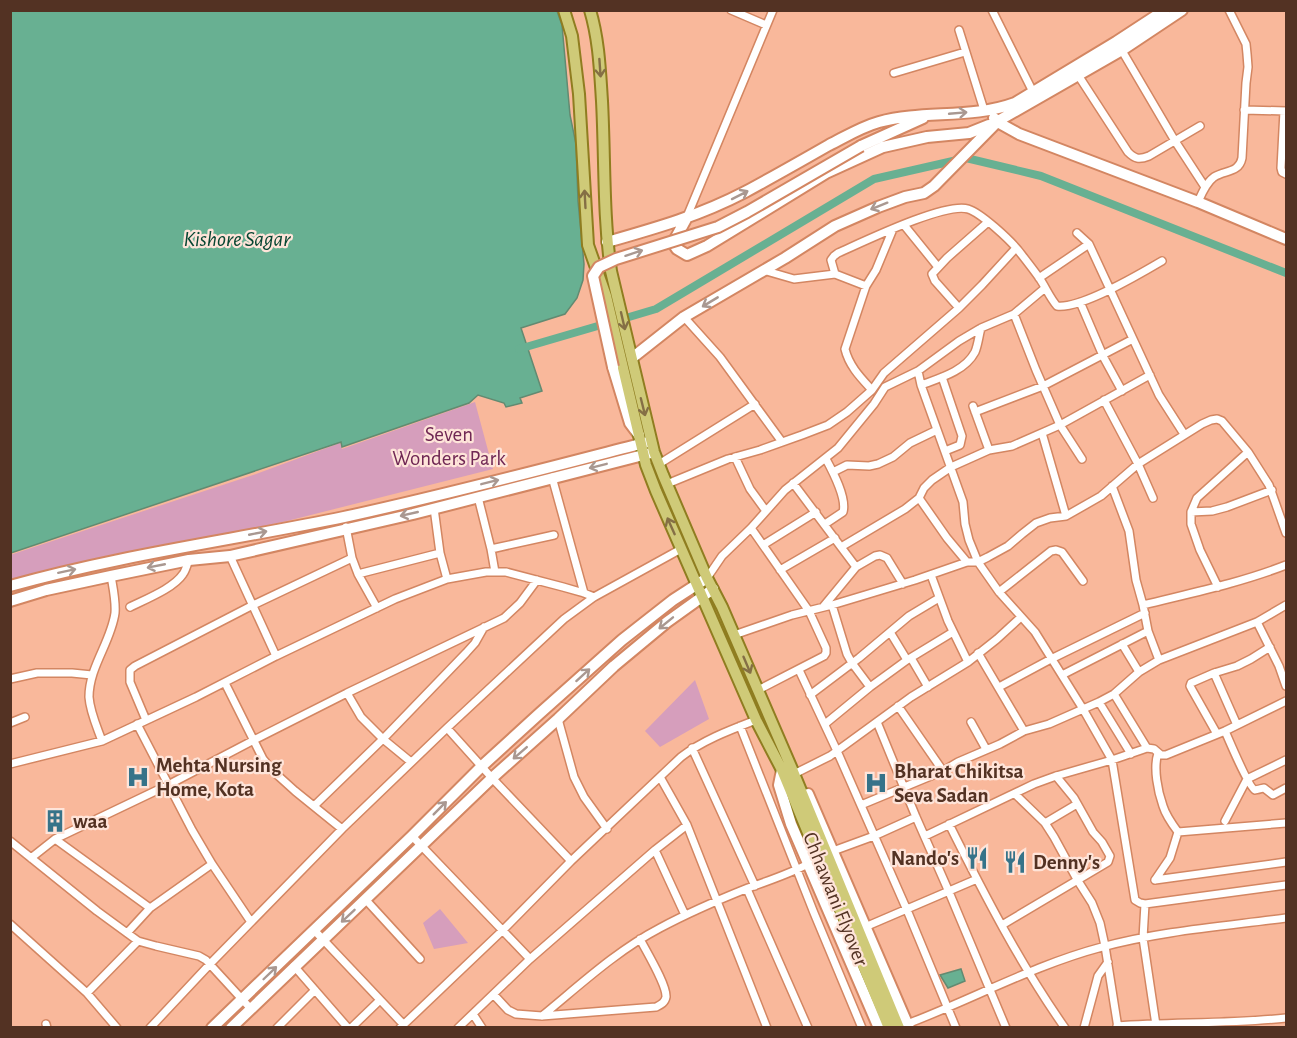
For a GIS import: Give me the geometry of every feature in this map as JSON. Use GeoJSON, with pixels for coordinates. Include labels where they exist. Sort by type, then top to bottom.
{"type":"FeatureCollection","features":[{"type":"Feature","properties":{"kind":"main road"},"geometry":{"type":"LineString","coordinates":[[564,10],[572,36],[579,94],[588,245],[611,294],[627,354],[646,445]]}},
{"type":"Feature","properties":{"kind":"main road"},"geometry":{"type":"LineString","coordinates":[[590,10],[599,56],[611,294]]}},
{"type":"Feature","properties":{"kind":"main road","name":"Chhawani Flyover"},"geometry":{"type":"LineString","coordinates":[[646,445],[659,464],[795,776],[797,795],[889,1028]]}},
{"type":"Feature","properties":{"kind":"main road","name":"Chhawani Flyover"},"geometry":{"type":"LineString","coordinates":[[646,445],[656,491],[756,720],[797,795],[905,1026]]}},
{"type":"Feature","properties":{"kind":"street"},"geometry":{"type":"LineString","coordinates":[[731,10],[766,25]]}},
{"type":"Feature","properties":{"kind":"street"},"geometry":{"type":"LineString","coordinates":[[773,10],[686,219],[673,243],[677,249],[687,255],[706,246],[836,168],[883,147],[927,137],[969,133],[998,121],[1078,75],[1165,10]]}},
{"type":"Feature","properties":{"kind":"street"},"geometry":{"type":"LineString","coordinates":[[992,10],[1033,92]]}},
{"type":"Feature","properties":{"kind":"street"},"geometry":{"type":"LineString","coordinates":[[607,242],[686,219],[714,208],[852,133],[878,122],[904,117],[984,110],[1015,103],[1182,10]]}},
{"type":"Feature","properties":{"kind":"street"},"geometry":{"type":"LineString","coordinates":[[1198,202],[1212,178],[1232,171],[1241,163],[1247,54],[1246,44],[1229,10]]}},
{"type":"Feature","properties":{"kind":"street"},"geometry":{"type":"LineString","coordinates":[[959,30],[984,110],[998,121],[1019,134],[1198,202],[1287,239]]}},
{"type":"Feature","properties":{"kind":"street"},"geometry":{"type":"LineString","coordinates":[[1119,46],[1205,188]]}},
{"type":"Feature","properties":{"kind":"street"},"geometry":{"type":"LineString","coordinates":[[894,73],[965,52]]}},
{"type":"Feature","properties":{"kind":"street"},"geometry":{"type":"LineString","coordinates":[[1078,75],[1134,158],[1141,160],[1200,126]]}},
{"type":"Feature","properties":{"kind":"street"},"geometry":{"type":"LineString","coordinates":[[1244,110],[1285,111],[1281,168],[1287,174]]}},
{"type":"Feature","properties":{"kind":"street"},"geometry":{"type":"LineString","coordinates":[[10,601],[46,590],[189,560],[230,555],[434,508],[478,497],[646,445],[630,423],[614,367],[593,276],[599,267],[616,259],[718,227],[861,146],[929,115]]}},
{"type":"Feature","properties":{"kind":"street"},"geometry":{"type":"LineString","coordinates":[[627,354],[835,226],[878,207],[924,193],[934,186],[998,121]]}},
{"type":"Feature","properties":{"kind":"street"},"geometry":{"type":"LineString","coordinates":[[835,274],[831,260],[838,252],[922,218],[961,208],[970,210],[988,222],[1016,248],[1057,306],[1063,307],[1080,302],[1162,261]]}},
{"type":"Feature","properties":{"kind":"street"},"geometry":{"type":"LineString","coordinates":[[960,308],[933,277],[933,272],[988,222]]}},
{"type":"Feature","properties":{"kind":"street"},"geometry":{"type":"LineString","coordinates":[[904,225],[938,267]]}},
{"type":"Feature","properties":{"kind":"street"},"geometry":{"type":"LineString","coordinates":[[872,390],[847,359],[845,349],[866,286],[876,270],[893,229]]}},
{"type":"Feature","properties":{"kind":"street"},"geometry":{"type":"LineString","coordinates":[[1077,233],[1089,244],[1159,395],[1184,434]]}},
{"type":"Feature","properties":{"kind":"street"},"geometry":{"type":"LineString","coordinates":[[1039,278],[1089,244]]}},
{"type":"Feature","properties":{"kind":"street"},"geometry":{"type":"LineString","coordinates":[[667,484],[712,465],[828,425],[872,390],[884,373],[960,308],[1016,248]]}},
{"type":"Feature","properties":{"kind":"street"},"geometry":{"type":"LineString","coordinates":[[763,270],[794,279],[835,274],[866,286]]}},
{"type":"Feature","properties":{"kind":"street"},"geometry":{"type":"LineString","coordinates":[[212,1028],[482,766],[622,640],[673,600],[707,578],[722,556],[752,528],[785,490],[838,448],[885,387],[918,371],[981,328],[1014,314],[1045,288]]}},
{"type":"Feature","properties":{"kind":"street"},"geometry":{"type":"LineString","coordinates":[[1080,302],[1103,356],[1122,391]]}},
{"type":"Feature","properties":{"kind":"street"},"geometry":{"type":"LineString","coordinates":[[1014,314],[1060,425],[1082,459]]}},
{"type":"Feature","properties":{"kind":"street"},"geometry":{"type":"LineString","coordinates":[[684,317],[720,357],[782,442]]}},
{"type":"Feature","properties":{"kind":"street"},"geometry":{"type":"LineString","coordinates":[[921,385],[955,371],[966,363],[975,352],[981,328]]}},
{"type":"Feature","properties":{"kind":"street"},"geometry":{"type":"LineString","coordinates":[[989,450],[974,409],[1043,386],[1133,339]]}},
{"type":"Feature","properties":{"kind":"street"},"geometry":{"type":"LineString","coordinates":[[918,371],[963,502],[969,540],[978,562],[999,592],[1035,633],[1112,760],[1135,900],[1145,904],[1287,885]]}},
{"type":"Feature","properties":{"kind":"street"},"geometry":{"type":"LineString","coordinates":[[841,547],[905,509],[920,498],[924,488],[932,480],[951,467],[989,450],[1012,446],[1060,425],[1150,375]]}},
{"type":"Feature","properties":{"kind":"street"},"geometry":{"type":"LineString","coordinates":[[942,377],[962,436],[960,445],[945,451]]}},
{"type":"Feature","properties":{"kind":"street"},"geometry":{"type":"LineString","coordinates":[[878,380],[885,387]]}},
{"type":"Feature","properties":{"kind":"street"},"geometry":{"type":"LineString","coordinates":[[1104,400],[1153,498]]}},
{"type":"Feature","properties":{"kind":"street"},"geometry":{"type":"LineString","coordinates":[[659,464],[755,404]]}},
{"type":"Feature","properties":{"kind":"street"},"geometry":{"type":"LineString","coordinates":[[734,635],[792,615],[903,584],[967,562],[978,562],[1008,546],[1036,523],[1066,516],[1101,496],[1138,464],[1184,434],[1217,419],[1222,421],[1248,452],[1272,490],[1287,533]]}},
{"type":"Feature","properties":{"kind":"street"},"geometry":{"type":"LineString","coordinates":[[833,472],[847,465],[878,464],[937,429]]}},
{"type":"Feature","properties":{"kind":"street"},"geometry":{"type":"LineString","coordinates":[[1042,433],[1066,516]]}},
{"type":"Feature","properties":{"kind":"street"},"geometry":{"type":"LineString","coordinates":[[1218,587],[1200,550],[1191,524],[1191,512],[1197,498],[1248,452]]}},
{"type":"Feature","properties":{"kind":"street"},"geometry":{"type":"LineString","coordinates":[[735,457],[750,489],[766,511]]}},
{"type":"Feature","properties":{"kind":"street"},"geometry":{"type":"LineString","coordinates":[[825,524],[843,513],[844,508],[844,501],[826,459]]}},
{"type":"Feature","properties":{"kind":"street"},"geometry":{"type":"LineString","coordinates":[[10,586],[60,573],[550,473]]}},
{"type":"Feature","properties":{"kind":"street"},"geometry":{"type":"LineString","coordinates":[[550,473],[584,593]]}},
{"type":"Feature","properties":{"kind":"street"},"geometry":{"type":"LineString","coordinates":[[793,483],[856,567]]}},
{"type":"Feature","properties":{"kind":"street"},"geometry":{"type":"LineString","coordinates":[[1112,486],[1129,531],[1136,580],[1148,631],[1159,660]]}},
{"type":"Feature","properties":{"kind":"street"},"geometry":{"type":"LineString","coordinates":[[1191,512],[1212,511],[1227,507],[1272,490]]}},
{"type":"Feature","properties":{"kind":"street"},"geometry":{"type":"LineString","coordinates":[[478,497],[495,572]]}},
{"type":"Feature","properties":{"kind":"street"},"geometry":{"type":"LineString","coordinates":[[920,498],[947,538],[967,562]]}},
{"type":"Feature","properties":{"kind":"street"},"geometry":{"type":"LineString","coordinates":[[434,508],[440,553],[447,579]]}},
{"type":"Feature","properties":{"kind":"street"},"geometry":{"type":"LineString","coordinates":[[763,545],[816,512]]}},
{"type":"Feature","properties":{"kind":"street"},"geometry":{"type":"LineString","coordinates":[[343,517],[352,558],[377,608]]}},
{"type":"Feature","properties":{"kind":"street"},"geometry":{"type":"LineString","coordinates":[[752,528],[809,611],[826,648],[824,656],[758,690]]}},
{"type":"Feature","properties":{"kind":"street"},"geometry":{"type":"LineString","coordinates":[[491,549],[554,535]]}},
{"type":"Feature","properties":{"kind":"street"},"geometry":{"type":"LineString","coordinates":[[780,570],[835,538]]}},
{"type":"Feature","properties":{"kind":"street"},"geometry":{"type":"LineString","coordinates":[[150,1028],[210,963],[342,829],[564,619],[594,597],[681,549]]}},
{"type":"Feature","properties":{"kind":"street"},"geometry":{"type":"LineString","coordinates":[[999,592],[1051,551],[1056,550],[1062,552],[1083,581]]}},
{"type":"Feature","properties":{"kind":"street"},"geometry":{"type":"LineString","coordinates":[[358,574],[440,553]]}},
{"type":"Feature","properties":{"kind":"street"},"geometry":{"type":"LineString","coordinates":[[230,555],[276,656]]}},
{"type":"Feature","properties":{"kind":"street"},"geometry":{"type":"LineString","coordinates":[[823,607],[856,567],[874,556],[880,555],[887,558],[903,584]]}},
{"type":"Feature","properties":{"kind":"street"},"geometry":{"type":"LineString","coordinates":[[146,720],[130,682],[130,670],[135,666],[253,605],[352,558]]}},
{"type":"Feature","properties":{"kind":"street"},"geometry":{"type":"LineString","coordinates":[[130,607],[177,580],[183,574],[189,560]]}},
{"type":"Feature","properties":{"kind":"street"},"geometry":{"type":"LineString","coordinates":[[999,687],[1144,609],[1287,565]]}},
{"type":"Feature","properties":{"kind":"street"},"geometry":{"type":"LineString","coordinates":[[10,764],[102,741],[377,608],[447,579],[471,574],[506,572],[594,597]]}},
{"type":"Feature","properties":{"kind":"street"},"geometry":{"type":"LineString","coordinates":[[931,575],[953,632],[968,662]]}},
{"type":"Feature","properties":{"kind":"street"},"geometry":{"type":"LineString","coordinates":[[102,741],[89,695],[92,675],[108,637],[114,615],[111,576]]}},
{"type":"Feature","properties":{"kind":"street"},"geometry":{"type":"LineString","coordinates":[[31,858],[55,840],[347,693],[504,618],[520,603],[537,580]]}},
{"type":"Feature","properties":{"kind":"street"},"geometry":{"type":"LineString","coordinates":[[231,1028],[421,845],[614,666],[667,622],[713,589]]}},
{"type":"Feature","properties":{"kind":"street"},"geometry":{"type":"LineString","coordinates":[[810,695],[909,616],[939,598]]}},
{"type":"Feature","properties":{"kind":"street"},"geometry":{"type":"LineString","coordinates":[[861,806],[943,771],[1024,731],[1049,724],[1099,702],[1114,694],[1139,672],[1159,660],[1257,622],[1287,604]]}},
{"type":"Feature","properties":{"kind":"street"},"geometry":{"type":"LineString","coordinates":[[832,605],[846,654],[870,687]]}},
{"type":"Feature","properties":{"kind":"street"},"geometry":{"type":"LineString","coordinates":[[1021,617],[968,662],[898,706],[837,751],[795,776],[805,788],[833,851],[905,1026],[1029,972],[1105,946],[1143,938],[1287,918]]}},
{"type":"Feature","properties":{"kind":"street"},"geometry":{"type":"LineString","coordinates":[[1257,622],[1287,686]]}},
{"type":"Feature","properties":{"kind":"street"},"geometry":{"type":"LineString","coordinates":[[314,806],[383,739],[475,643],[484,627]]}},
{"type":"Feature","properties":{"kind":"street"},"geometry":{"type":"LineString","coordinates":[[1062,675],[1148,631]]}},
{"type":"Feature","properties":{"kind":"street"},"geometry":{"type":"LineString","coordinates":[[890,632],[928,687]]}},
{"type":"Feature","properties":{"kind":"street"},"geometry":{"type":"LineString","coordinates":[[825,724],[870,687],[953,632]]}},
{"type":"Feature","properties":{"kind":"street"},"geometry":{"type":"LineString","coordinates":[[1122,644],[1139,672]]}},
{"type":"Feature","properties":{"kind":"street"},"geometry":{"type":"LineString","coordinates":[[1217,734],[1190,686],[1191,683],[1237,666],[1270,647]]}},
{"type":"Feature","properties":{"kind":"street"},"geometry":{"type":"LineString","coordinates":[[978,653],[1024,731]]}},
{"type":"Feature","properties":{"kind":"street"},"geometry":{"type":"LineString","coordinates":[[799,670],[907,910],[956,1028]]}},
{"type":"Feature","properties":{"kind":"street"},"geometry":{"type":"LineString","coordinates":[[10,679],[37,673],[92,675]]}},
{"type":"Feature","properties":{"kind":"street"},"geometry":{"type":"LineString","coordinates":[[1214,673],[1237,725]]}},
{"type":"Feature","properties":{"kind":"street"},"geometry":{"type":"LineString","coordinates":[[225,683],[263,759],[274,772],[342,829]]}},
{"type":"Feature","properties":{"kind":"street"},"geometry":{"type":"LineString","coordinates":[[347,693],[361,717],[411,762]]}},
{"type":"Feature","properties":{"kind":"street"},"geometry":{"type":"LineString","coordinates":[[1114,694],[1147,748]]}},
{"type":"Feature","properties":{"kind":"street"},"geometry":{"type":"LineString","coordinates":[[925,836],[1034,784],[1147,748],[1166,755],[1225,731],[1287,701]]}},
{"type":"Feature","properties":{"kind":"street"},"geometry":{"type":"LineString","coordinates":[[1099,702],[1131,754]]}},
{"type":"Feature","properties":{"kind":"street"},"geometry":{"type":"LineString","coordinates":[[898,706],[943,771]]}},
{"type":"Feature","properties":{"kind":"street"},"geometry":{"type":"LineString","coordinates":[[10,712],[12,722],[25,717]]}},
{"type":"Feature","properties":{"kind":"street"},"geometry":{"type":"LineString","coordinates":[[558,719],[574,777],[607,829]]}},
{"type":"Feature","properties":{"kind":"street"},"geometry":{"type":"LineString","coordinates":[[314,930],[380,1000],[401,1026],[503,930],[571,861],[692,748],[756,720]]}},
{"type":"Feature","properties":{"kind":"street"},"geometry":{"type":"LineString","coordinates":[[877,722],[1006,1028]]}},
{"type":"Feature","properties":{"kind":"street"},"geometry":{"type":"LineString","coordinates":[[970,722],[986,749]]}},
{"type":"Feature","properties":{"kind":"street"},"geometry":{"type":"LineString","coordinates":[[137,724],[192,830],[251,922]]}},
{"type":"Feature","properties":{"kind":"street"},"geometry":{"type":"LineString","coordinates":[[740,726],[858,1026]]}},
{"type":"Feature","properties":{"kind":"street"},"geometry":{"type":"LineString","coordinates":[[447,728],[571,861]]}},
{"type":"Feature","properties":{"kind":"street"},"geometry":{"type":"LineString","coordinates":[[1225,731],[1246,779],[1254,789],[1267,789],[1274,795],[1287,788]]}},
{"type":"Feature","properties":{"kind":"street"},"geometry":{"type":"LineString","coordinates":[[692,748],[755,886]]}},
{"type":"Feature","properties":{"kind":"street"},"geometry":{"type":"LineString","coordinates":[[1158,753],[1155,766],[1163,806],[1178,832]]}},
{"type":"Feature","properties":{"kind":"street"},"geometry":{"type":"LineString","coordinates":[[1225,821],[1246,779],[1287,760]]}},
{"type":"Feature","properties":{"kind":"street"},"geometry":{"type":"LineString","coordinates":[[782,770],[778,785],[791,824],[879,1028]]}},
{"type":"Feature","properties":{"kind":"street"},"geometry":{"type":"LineString","coordinates":[[1002,925],[1108,862],[1110,856],[1102,842],[1088,826],[1077,804],[1056,776]]}},
{"type":"Feature","properties":{"kind":"street"},"geometry":{"type":"LineString","coordinates":[[660,777],[687,825],[767,1028]]}},
{"type":"Feature","properties":{"kind":"street"},"geometry":{"type":"LineString","coordinates":[[1015,794],[1045,823],[1092,903],[1100,923],[1105,946],[1117,1027],[1287,1018]]}},
{"type":"Feature","properties":{"kind":"street"},"geometry":{"type":"LineString","coordinates":[[1045,823],[1077,804]]}},
{"type":"Feature","properties":{"kind":"street"},"geometry":{"type":"LineString","coordinates":[[833,851],[916,817]]}},
{"type":"Feature","properties":{"kind":"street"},"geometry":{"type":"LineString","coordinates":[[1178,832],[1287,823]]}},
{"type":"Feature","properties":{"kind":"street"},"geometry":{"type":"LineString","coordinates":[[949,824],[1002,925],[1065,1028]]}},
{"type":"Feature","properties":{"kind":"street"},"geometry":{"type":"LineString","coordinates":[[458,1028],[530,959],[687,825]]}},
{"type":"Feature","properties":{"kind":"street"},"geometry":{"type":"LineString","coordinates":[[1178,832],[1170,858],[1155,880],[1287,862]]}},
{"type":"Feature","properties":{"kind":"street"},"geometry":{"type":"LineString","coordinates":[[412,836],[530,959]]}},
{"type":"Feature","properties":{"kind":"street"},"geometry":{"type":"LineString","coordinates":[[55,840],[150,908]]}},
{"type":"Feature","properties":{"kind":"street"},"geometry":{"type":"LineString","coordinates":[[10,841],[97,911],[138,940],[199,956],[210,963],[251,1009]]}},
{"type":"Feature","properties":{"kind":"street"},"geometry":{"type":"LineString","coordinates":[[655,850],[685,915]]}},
{"type":"Feature","properties":{"kind":"street"},"geometry":{"type":"LineString","coordinates":[[127,933],[150,908],[212,864]]}},
{"type":"Feature","properties":{"kind":"street"},"geometry":{"type":"LineString","coordinates":[[542,1016],[640,939],[685,915],[808,864]]}},
{"type":"Feature","properties":{"kind":"street"},"geometry":{"type":"LineString","coordinates":[[865,927],[976,879]]}},
{"type":"Feature","properties":{"kind":"street"},"geometry":{"type":"LineString","coordinates":[[747,889],[808,1028]]}},
{"type":"Feature","properties":{"kind":"street"},"geometry":{"type":"LineString","coordinates":[[366,900],[420,959]]}},
{"type":"Feature","properties":{"kind":"street"},"geometry":{"type":"LineString","coordinates":[[1145,904],[1143,938],[1156,1025]]}},
{"type":"Feature","properties":{"kind":"street"},"geometry":{"type":"LineString","coordinates":[[10,924],[87,993],[117,1028]]}},
{"type":"Feature","properties":{"kind":"street"},"geometry":{"type":"LineString","coordinates":[[494,995],[508,1010],[516,1014],[542,1016],[656,1007],[663,1003],[666,997],[664,985],[640,939]]}},
{"type":"Feature","properties":{"kind":"street"},"geometry":{"type":"LineString","coordinates":[[87,993],[138,940]]}},
{"type":"Feature","properties":{"kind":"street"},"geometry":{"type":"LineString","coordinates":[[1084,1028],[1098,975],[1108,962]]}},
{"type":"Feature","properties":{"kind":"street"},"geometry":{"type":"LineString","coordinates":[[294,966],[349,1028],[380,1000]]}},
{"type":"Feature","properties":{"kind":"street"},"geometry":{"type":"LineString","coordinates":[[276,1028],[315,990]]}},
{"type":"Feature","properties":{"kind":"street"},"geometry":{"type":"LineString","coordinates":[[473,1014],[482,1028]]}},
{"type":"Feature","properties":{"kind":"green space","name":"Seven Wonders Park"},"geometry":{"type":"Polygon","coordinates":[[[475,402],[493,469],[287,521],[101,561],[57,568],[11,582],[10,555],[253,475],[340,443],[342,449],[475,402]]]}},
{"type":"Feature","properties":{"kind":"green space"},"geometry":{"type":"Polygon","coordinates":[[[695,680],[709,719],[660,747],[645,731],[695,680]]]}},
{"type":"Feature","properties":{"kind":"green space"},"geometry":{"type":"Polygon","coordinates":[[[440,909],[468,943],[434,949],[423,923],[440,909]]]}},
{"type":"Feature","properties":{"kind":"water","name":"Kishore Sagar"},"geometry":{"type":"Polygon","coordinates":[[[10,11],[557,11],[562,25],[570,115],[576,144],[584,264],[583,280],[577,298],[565,314],[521,328],[542,391],[520,398],[522,403],[506,407],[504,403],[478,395],[469,403],[342,447],[341,442],[11,553],[10,11]]]}},
{"type":"Feature","properties":{"kind":"water"},"geometry":{"type":"Polygon","coordinates":[[[961,969],[965,981],[948,988],[940,975],[961,969]]]}},
{"type":"Feature","properties":{"kind":"waterway"},"geometry":{"type":"LineString","coordinates":[[619,320],[656,309],[874,179],[966,158],[1041,176],[1286,273]]}},
{"type":"Feature","properties":{"kind":"waterway"},"geometry":{"type":"LineString","coordinates":[[519,349],[608,323]]}},
{"type":"Feature","properties":{"kind":"place","name":"Mehta Nursing Home, Kota"},"geometry":{"type":"Point","coordinates":[138,777]}},
{"type":"Feature","properties":{"kind":"place","name":"Bharat Chikitsa Seva Sadan"},"geometry":{"type":"Point","coordinates":[876,783]}},
{"type":"Feature","properties":{"kind":"place","name":"waa"},"geometry":{"type":"Point","coordinates":[55,821]}},
{"type":"Feature","properties":{"kind":"place","name":"Nando's"},"geometry":{"type":"Point","coordinates":[977,858]}},
{"type":"Feature","properties":{"kind":"place","name":"Denny's"},"geometry":{"type":"Point","coordinates":[1015,862]}}]}
